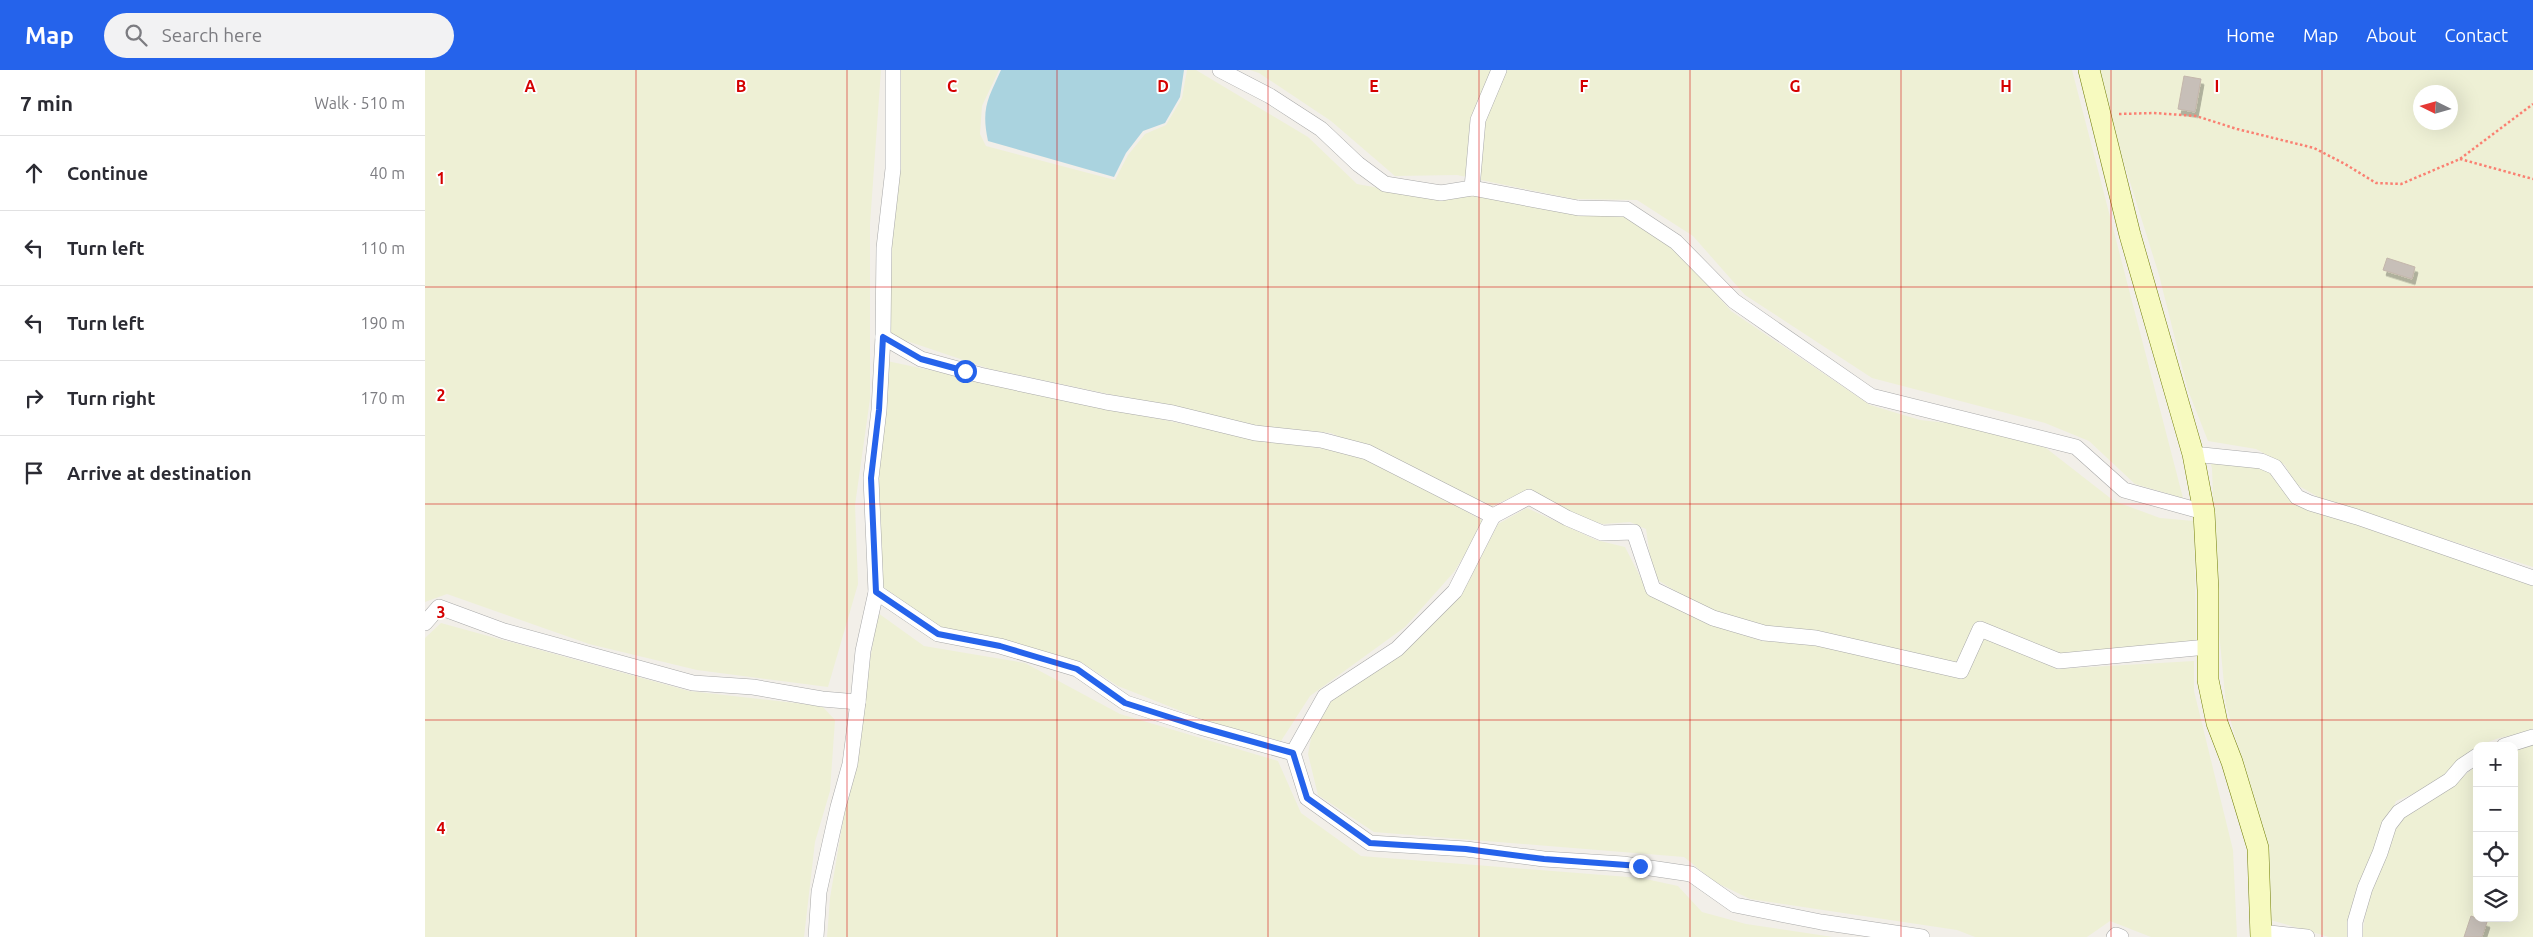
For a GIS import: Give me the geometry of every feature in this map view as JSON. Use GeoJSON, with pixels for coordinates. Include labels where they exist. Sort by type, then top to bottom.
{"type":"FeatureCollection","features":[{"type":"Feature","properties":{"kind":"street"},"geometry":{"type":"LineString","coordinates":[[816,937],[819,892],[838,806],[850,764],[863,651],[876,592],[871,478],[879,410],[883,337],[884,248],[893,169],[893,70]]}},
{"type":"Feature","properties":{"kind":"street"},"geometry":{"type":"LineString","coordinates":[[1220,70],[1271,96],[1321,128],[1358,164],[1385,184],[1441,193],[1472,188],[1578,208],[1626,209],[1676,242],[1735,301],[1871,396],[2076,447],[2124,490],[2205,512]]}},
{"type":"Feature","properties":{"kind":"street"},"geometry":{"type":"LineString","coordinates":[[1472,188],[1478,120],[1499,70]]}},
{"type":"Feature","properties":{"kind":"street"},"geometry":{"type":"LineString","coordinates":[[2089,70],[2130,235],[2193,454],[2205,512],[2208,590],[2207,680],[2217,723],[2233,762],[2258,848],[2261,934],[2307,937]]}},
{"type":"Feature","properties":{"kind":"street"},"geometry":{"type":"LineString","coordinates":[[883,337],[921,359],[980,375],[1105,402],[1173,413],[1255,433],[1321,440],[1367,452],[1493,516]]}},
{"type":"Feature","properties":{"kind":"street"},"geometry":{"type":"LineString","coordinates":[[2193,454],[2261,461],[2275,466],[2297,497],[2310,503],[2357,517],[2533,578]]}},
{"type":"Feature","properties":{"kind":"street"},"geometry":{"type":"LineString","coordinates":[[1922,937],[1821,922],[1735,906],[1691,874],[1623,864],[1544,859],[1466,849],[1370,843],[1307,798],[1293,753],[1325,696],[1397,649],[1455,591],[1493,516],[1529,497],[1567,518],[1602,533],[1634,532],[1653,589],[1713,618],[1764,633],[1816,638],[1961,671],[1979,629],[2059,661],[2207,647]]}},
{"type":"Feature","properties":{"kind":"street"},"geometry":{"type":"LineString","coordinates":[[876,592],[938,634],[1000,646],[1077,669],[1125,703],[1200,727],[1293,753]]}},
{"type":"Feature","properties":{"kind":"street"},"geometry":{"type":"LineString","coordinates":[[425,623],[439,607],[503,631],[693,683],[753,686],[858,702]]}},
{"type":"Feature","properties":{"kind":"street"},"geometry":{"type":"LineString","coordinates":[[2517,742],[2533,737]]}},
{"type":"Feature","properties":{"kind":"street"},"geometry":{"type":"LineString","coordinates":[[2355,937],[2355,922],[2365,888],[2380,854],[2389,825],[2399,812],[2451,780],[2462,766],[2473,759]]}},
{"type":"Feature","properties":{"kind":"street"},"geometry":{"type":"LineString","coordinates":[[2114,937],[2116,935],[2121,937]]}},
{"type":"Feature","properties":{"kind":"path"},"geometry":{"type":"LineString","coordinates":[[2100,114],[2154,113],[2196,116],[2237,130],[2314,148],[2376,183],[2401,184],[2460,159],[2533,104]]}},
{"type":"Feature","properties":{"kind":"path"},"geometry":{"type":"LineString","coordinates":[[2460,159],[2533,178]]}},
{"type":"Feature","properties":{"kind":"green space"},"geometry":{"type":"Polygon","coordinates":[[[425,70],[881,70],[870,224],[870,399],[855,505],[858,584],[828,687],[697,670],[589,644],[447,594],[425,602],[425,70]]]}},
{"type":"Feature","properties":{"kind":"green space"},"geometry":{"type":"Polygon","coordinates":[[[899,70],[999,70],[982,106],[980,134],[986,146],[1115,180],[1128,155],[1145,134],[1166,125],[1182,98],[1187,70],[1196,70],[1308,137],[1357,184],[1439,199],[1472,196],[1505,199],[1624,217],[1671,243],[1731,311],[1870,405],[1920,420],[1965,425],[2046,448],[2114,501],[2160,518],[2194,521],[2196,642],[2055,656],[1981,621],[1954,665],[1763,629],[1696,604],[1653,577],[1646,529],[1630,522],[1603,524],[1578,518],[1529,489],[1492,506],[1331,433],[1260,426],[990,369],[889,335],[889,251],[899,70]]]}},
{"type":"Feature","properties":{"kind":"green space"},"geometry":{"type":"Polygon","coordinates":[[[1250,70],[2072,70],[2183,498],[2135,484],[2089,441],[2045,423],[1872,378],[1745,295],[1693,236],[1637,200],[1574,199],[1457,175],[1395,176],[1331,121],[1259,73],[1250,70]]]}},
{"type":"Feature","properties":{"kind":"green space"},"geometry":{"type":"Polygon","coordinates":[[[2100,70],[2533,70],[2533,567],[2325,501],[2294,483],[2285,465],[2256,449],[2208,441],[2188,390],[2159,275],[2116,137],[2100,70]]]}},
{"type":"Feature","properties":{"kind":"green space"},"geometry":{"type":"Polygon","coordinates":[[[887,361],[1254,439],[1366,455],[1485,522],[1454,572],[1405,627],[1310,696],[1281,741],[1206,721],[1118,686],[1081,662],[1002,639],[940,627],[883,587],[876,470],[887,361]]]}},
{"type":"Feature","properties":{"kind":"green space"},"geometry":{"type":"Polygon","coordinates":[[[2226,460],[2271,471],[2293,501],[2533,582],[2533,731],[2488,742],[2473,742],[2473,752],[2437,784],[2396,801],[2354,901],[2347,937],[2329,937],[2267,919],[2263,830],[2226,705],[2217,611],[2212,468],[2210,462],[2226,460]]]}},
{"type":"Feature","properties":{"kind":"green space"},"geometry":{"type":"Polygon","coordinates":[[[1527,508],[1596,540],[1625,547],[1650,596],[1708,624],[1762,641],[1813,644],[1954,677],[1967,672],[1984,636],[2057,669],[2194,661],[2194,691],[2233,850],[2237,937],[2151,937],[2110,921],[2087,937],[1975,937],[1957,930],[1750,899],[1715,882],[1684,857],[1374,832],[1318,795],[1308,754],[1312,733],[1329,703],[1398,656],[1462,594],[1498,524],[1527,508]]]}},
{"type":"Feature","properties":{"kind":"green space"},"geometry":{"type":"Polygon","coordinates":[[[878,613],[924,646],[1025,663],[1120,714],[1278,761],[1301,813],[1361,856],[1641,878],[1678,886],[1702,912],[1746,924],[1833,937],[827,937],[830,898],[878,613]]]}},
{"type":"Feature","properties":{"kind":"green space"},"geometry":{"type":"Polygon","coordinates":[[[441,623],[689,691],[822,706],[835,720],[830,791],[815,842],[804,937],[425,937],[425,638],[441,623]]]}},
{"type":"Feature","properties":{"kind":"green space"},"geometry":{"type":"Polygon","coordinates":[[[2533,743],[2533,937],[2362,937],[2368,896],[2396,826],[2409,811],[2442,794],[2473,768],[2473,922],[2518,922],[2518,747],[2533,743]]]}},
{"type":"Feature","properties":{"kind":"water"},"geometry":{"type":"Polygon","coordinates":[[[1001,70],[1184,70],[1180,97],[1165,123],[1143,131],[1126,153],[1114,177],[988,141],[985,120],[987,104],[1001,70]]]}},
{"type":"Feature","properties":{"kind":"building"},"geometry":{"type":"Polygon","coordinates":[[[2184,76],[2201,79],[2195,112],[2178,109],[2184,76]]]}},
{"type":"Feature","properties":{"kind":"building"},"geometry":{"type":"Polygon","coordinates":[[[2387,258],[2415,267],[2412,279],[2383,270],[2387,258]]]}},
{"type":"Feature","properties":{"kind":"building"},"geometry":{"type":"Polygon","coordinates":[[[2471,916],[2473,917],[2473,922],[2487,922],[2482,937],[2464,937],[2471,916]]]}},
{"type":"Feature","properties":{"kind":"route"},"geometry":{"type":"LineString","coordinates":[[965,371],[921,359],[883,337],[879,410],[871,478],[876,592],[938,634],[1000,646],[1077,669],[1125,703],[1200,727],[1293,753],[1307,798],[1370,843],[1466,849],[1544,859],[1640,866]]}}]}
